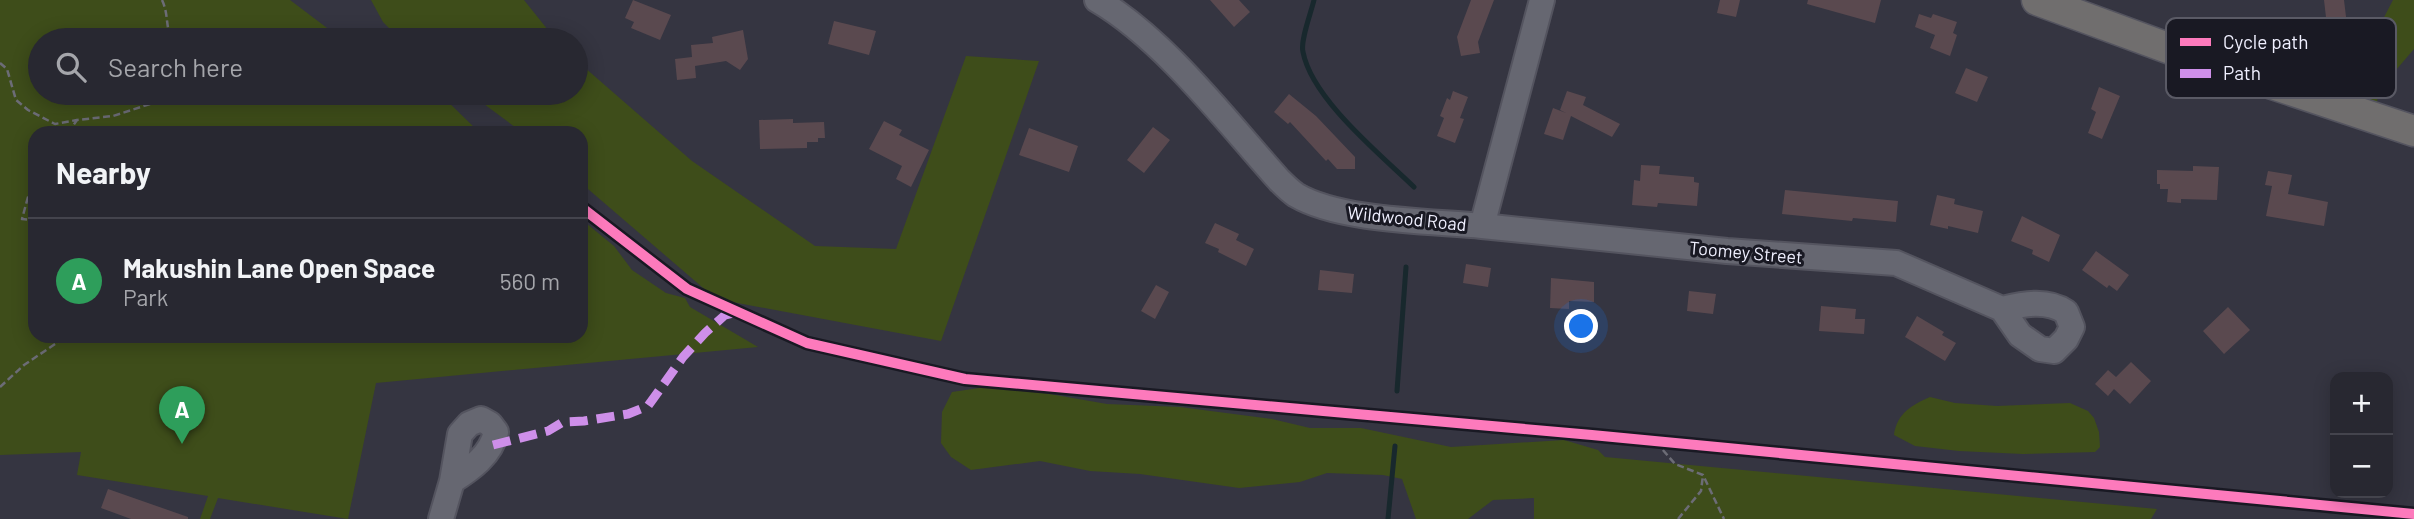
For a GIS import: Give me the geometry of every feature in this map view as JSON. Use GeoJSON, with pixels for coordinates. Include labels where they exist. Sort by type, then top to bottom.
{"type":"FeatureCollection","features":[{"type":"Feature","properties":{"kind":"main road"},"geometry":{"type":"LineString","coordinates":[[2037,0],[2166,47]]}},
{"type":"Feature","properties":{"kind":"main road"},"geometry":{"type":"LineString","coordinates":[[2315,98],[2414,131]]}},
{"type":"Feature","properties":{"kind":"street","name":"Wildwood Road"},"geometry":{"type":"LineString","coordinates":[[1097,0],[1140,32],[1184,75],[1294,194],[1323,207],[1357,215],[1482,226],[1542,0]]}},
{"type":"Feature","properties":{"kind":"street","name":"Toomey Street"},"geometry":{"type":"LineString","coordinates":[[1482,226],[1727,251],[1896,263],[2002,309]]}},
{"type":"Feature","properties":{"kind":"street"},"geometry":{"type":"LineString","coordinates":[[441,519],[452,481]]}},
{"type":"Feature","properties":{"kind":"path"},"geometry":{"type":"LineString","coordinates":[[162,0],[167,11],[166,28]]}},
{"type":"Feature","properties":{"kind":"path"},"geometry":{"type":"LineString","coordinates":[[0,63],[7,69],[16,100],[28,110],[55,124],[113,116],[147,105]]}},
{"type":"Feature","properties":{"kind":"path"},"geometry":{"type":"LineString","coordinates":[[73,126],[77,120]]}},
{"type":"Feature","properties":{"kind":"path"},"geometry":{"type":"LineString","coordinates":[[28,197],[22,219],[28,219]]}},
{"type":"Feature","properties":{"kind":"path"},"geometry":{"type":"LineString","coordinates":[[0,387],[24,365],[57,343]]}},
{"type":"Feature","properties":{"kind":"path"},"geometry":{"type":"LineString","coordinates":[[1643,441],[1670,443]]}},
{"type":"Feature","properties":{"kind":"path"},"geometry":{"type":"LineString","coordinates":[[1656,442],[1675,464],[1703,475],[1724,519]]}},
{"type":"Feature","properties":{"kind":"path"},"geometry":{"type":"LineString","coordinates":[[1678,519],[1702,491],[1703,475]]}},
{"type":"Feature","properties":{"kind":"green space"},"geometry":{"type":"Polygon","coordinates":[[[0,0],[290,0],[327,28],[28,28],[28,105],[451,105],[473,126],[28,126],[28,343],[588,343],[588,225],[614,246],[632,270],[666,293],[685,298],[690,307],[758,347],[376,383],[348,519],[218,498],[210,519],[200,519],[208,496],[77,475],[81,452],[0,455],[0,0]]]}},
{"type":"Feature","properties":{"kind":"green space"},"geometry":{"type":"Polygon","coordinates":[[[371,0],[524,0],[546,28],[389,28],[371,0]]]}},
{"type":"Feature","properties":{"kind":"green space"},"geometry":{"type":"Polygon","coordinates":[[[2393,0],[2414,0],[2414,49],[2396,70],[2396,18],[2384,18],[2393,0]]]}},
{"type":"Feature","properties":{"kind":"green space"},"geometry":{"type":"Polygon","coordinates":[[[966,56],[1039,61],[941,341],[716,299],[588,189],[588,126],[514,126],[485,105],[588,105],[588,70],[692,161],[815,246],[896,249],[966,56]]]}},
{"type":"Feature","properties":{"kind":"green space"},"geometry":{"type":"Polygon","coordinates":[[[2357,98],[2377,98],[2377,104],[2357,98]]]}},
{"type":"Feature","properties":{"kind":"green space"},"geometry":{"type":"Polygon","coordinates":[[[986,387],[1044,393],[1107,404],[1180,407],[1272,419],[1310,428],[1361,428],[1451,447],[1564,440],[1598,450],[1605,457],[2157,509],[2151,519],[1534,519],[1534,498],[1493,500],[1468,519],[1416,519],[1402,479],[1383,475],[1327,473],[1300,482],[1239,488],[1140,474],[1090,471],[1040,461],[971,470],[951,457],[941,443],[942,412],[952,392],[986,387]]]}},
{"type":"Feature","properties":{"kind":"green space"},"geometry":{"type":"Polygon","coordinates":[[[1930,397],[1955,403],[1997,406],[2070,403],[2088,411],[2094,418],[2100,447],[2095,452],[2023,454],[1959,451],[1915,446],[1894,435],[1902,415],[1930,397]]]}},
{"type":"Feature","properties":{"kind":"building"},"geometry":{"type":"Polygon","coordinates":[[[633,0],[671,15],[660,40],[631,28],[634,22],[625,18],[633,0]]]}},
{"type":"Feature","properties":{"kind":"building"},"geometry":{"type":"Polygon","coordinates":[[[1210,0],[1239,0],[1250,12],[1234,27],[1210,0]]]}},
{"type":"Feature","properties":{"kind":"building"},"geometry":{"type":"Polygon","coordinates":[[[1471,0],[1494,0],[1478,42],[1480,53],[1461,56],[1457,37],[1471,0]]]}},
{"type":"Feature","properties":{"kind":"building"},"geometry":{"type":"Polygon","coordinates":[[[1720,0],[1740,0],[1736,17],[1717,13],[1720,0]]]}},
{"type":"Feature","properties":{"kind":"building"},"geometry":{"type":"Polygon","coordinates":[[[1808,0],[1881,0],[1875,23],[1807,4],[1808,0]]]}},
{"type":"Feature","properties":{"kind":"building"},"geometry":{"type":"Polygon","coordinates":[[[2324,0],[2344,0],[2346,18],[2326,18],[2324,0]]]}},
{"type":"Feature","properties":{"kind":"building"},"geometry":{"type":"Polygon","coordinates":[[[1919,14],[1931,18],[1933,14],[1957,22],[1953,33],[1957,35],[1950,56],[1930,48],[1935,35],[1915,27],[1919,14]]]}},
{"type":"Feature","properties":{"kind":"building"},"geometry":{"type":"Polygon","coordinates":[[[834,21],[876,31],[869,55],[828,44],[834,21]]]}},
{"type":"Feature","properties":{"kind":"building"},"geometry":{"type":"Polygon","coordinates":[[[743,30],[748,59],[740,70],[726,61],[695,66],[696,78],[677,80],[675,59],[692,57],[691,45],[713,43],[712,37],[743,30]]]}},
{"type":"Feature","properties":{"kind":"building"},"geometry":{"type":"Polygon","coordinates":[[[1966,68],[1988,77],[1977,102],[1955,93],[1966,68]]]}},
{"type":"Feature","properties":{"kind":"building"},"geometry":{"type":"Polygon","coordinates":[[[2099,87],[2120,96],[2102,139],[2088,133],[2096,112],[2091,109],[2099,87]]]}},
{"type":"Feature","properties":{"kind":"building"},"geometry":{"type":"Polygon","coordinates":[[[1453,91],[1468,97],[1460,118],[1464,119],[1455,143],[1437,136],[1444,118],[1440,116],[1453,91]]]}},
{"type":"Feature","properties":{"kind":"building"},"geometry":{"type":"Polygon","coordinates":[[[1567,91],[1586,97],[1583,105],[1620,124],[1612,137],[1571,116],[1563,140],[1544,134],[1553,108],[1566,113],[1560,110],[1567,91]]]}},
{"type":"Feature","properties":{"kind":"building"},"geometry":{"type":"Polygon","coordinates":[[[1289,94],[1316,116],[1355,157],[1355,169],[1337,169],[1328,159],[1326,161],[1290,122],[1288,124],[1274,112],[1289,94]]]}},
{"type":"Feature","properties":{"kind":"building"},"geometry":{"type":"Polygon","coordinates":[[[793,119],[793,123],[824,122],[825,138],[818,138],[818,142],[807,142],[807,148],[760,149],[759,120],[793,119]]]}},
{"type":"Feature","properties":{"kind":"building"},"geometry":{"type":"Polygon","coordinates":[[[884,121],[902,130],[899,135],[929,150],[911,187],[896,179],[902,166],[869,149],[884,121]]]}},
{"type":"Feature","properties":{"kind":"building"},"geometry":{"type":"Polygon","coordinates":[[[1153,127],[1170,140],[1144,173],[1127,160],[1153,127]]]}},
{"type":"Feature","properties":{"kind":"building"},"geometry":{"type":"Polygon","coordinates":[[[1029,128],[1078,146],[1069,172],[1019,155],[1029,128]]]}},
{"type":"Feature","properties":{"kind":"building"},"geometry":{"type":"Polygon","coordinates":[[[1641,165],[1660,166],[1659,174],[1694,177],[1694,182],[1699,183],[1697,206],[1658,203],[1657,207],[1632,205],[1634,180],[1640,181],[1641,165]]]}},
{"type":"Feature","properties":{"kind":"building"},"geometry":{"type":"Polygon","coordinates":[[[2193,166],[2219,167],[2217,200],[2181,199],[2181,203],[2167,202],[2168,189],[2160,189],[2160,184],[2157,184],[2157,170],[2193,171],[2193,166]]]}},
{"type":"Feature","properties":{"kind":"building"},"geometry":{"type":"Polygon","coordinates":[[[2268,171],[2292,175],[2288,194],[2328,202],[2324,226],[2266,216],[2272,186],[2265,185],[2268,171]]]}},
{"type":"Feature","properties":{"kind":"building"},"geometry":{"type":"Polygon","coordinates":[[[1785,190],[1898,201],[1896,222],[1782,214],[1785,190]]]}},
{"type":"Feature","properties":{"kind":"building"},"geometry":{"type":"Polygon","coordinates":[[[1937,195],[1955,199],[1954,204],[1983,211],[1978,233],[1930,225],[1937,195]]]}},
{"type":"Feature","properties":{"kind":"building"},"geometry":{"type":"Polygon","coordinates":[[[2022,216],[2060,235],[2049,262],[2032,254],[2033,250],[2011,241],[2022,216]]]}},
{"type":"Feature","properties":{"kind":"building"},"geometry":{"type":"Polygon","coordinates":[[[1215,223],[1239,234],[1236,240],[1254,249],[1246,266],[1205,243],[1215,223]]]}},
{"type":"Feature","properties":{"kind":"building"},"geometry":{"type":"Polygon","coordinates":[[[2096,251],[2129,275],[2117,291],[2109,285],[2107,288],[2082,270],[2096,251]]]}},
{"type":"Feature","properties":{"kind":"building"},"geometry":{"type":"Polygon","coordinates":[[[1466,264],[1491,268],[1488,287],[1463,283],[1466,264]]]}},
{"type":"Feature","properties":{"kind":"building"},"geometry":{"type":"Polygon","coordinates":[[[1320,270],[1354,274],[1352,293],[1318,290],[1320,270]]]}},
{"type":"Feature","properties":{"kind":"building"},"geometry":{"type":"Polygon","coordinates":[[[1551,278],[1594,282],[1594,302],[1569,301],[1569,309],[1550,308],[1551,278]]]}},
{"type":"Feature","properties":{"kind":"building"},"geometry":{"type":"Polygon","coordinates":[[[1156,285],[1169,292],[1155,319],[1141,311],[1156,285]]]}},
{"type":"Feature","properties":{"kind":"building"},"geometry":{"type":"Polygon","coordinates":[[[1689,291],[1716,294],[1713,314],[1687,311],[1689,291]]]}},
{"type":"Feature","properties":{"kind":"building"},"geometry":{"type":"Polygon","coordinates":[[[1821,306],[1856,309],[1855,319],[1865,319],[1864,334],[1819,331],[1821,306]]]}},
{"type":"Feature","properties":{"kind":"building"},"geometry":{"type":"Polygon","coordinates":[[[2228,307],[2250,330],[2224,354],[2203,331],[2228,307]]]}},
{"type":"Feature","properties":{"kind":"building"},"geometry":{"type":"Polygon","coordinates":[[[1917,316],[1944,332],[1942,335],[1956,343],[1945,361],[1905,337],[1917,316]]]}},
{"type":"Feature","properties":{"kind":"building"},"geometry":{"type":"Polygon","coordinates":[[[2131,362],[2151,381],[2130,404],[2114,389],[2108,396],[2095,384],[2108,370],[2116,377],[2131,362]]]}},
{"type":"Feature","properties":{"kind":"building"},"geometry":{"type":"Polygon","coordinates":[[[108,489],[188,519],[131,519],[101,508],[108,489]]]}},
{"type":"Feature","properties":{"kind":"waterway"},"geometry":{"type":"LineString","coordinates":[[1314,0],[1302,47],[1309,70],[1319,88],[1349,125],[1414,187]]}},
{"type":"Feature","properties":{"kind":"waterway"},"geometry":{"type":"LineString","coordinates":[[1397,391],[1406,267]]}},
{"type":"Feature","properties":{"kind":"waterway"},"geometry":{"type":"LineString","coordinates":[[1388,519],[1395,446]]}},
{"type":"Feature","properties":{"kind":"marked path"},"geometry":{"type":"LineString","coordinates":[[493,445],[548,431],[563,422],[628,414],[648,406],[683,357],[705,333],[725,315],[738,312]]}},
{"type":"Feature","properties":{"kind":"cycle path"},"geometry":{"type":"LineString","coordinates":[[588,212],[687,289],[807,343],[965,379],[1592,435],[2414,514]]}},
{"type":"Feature","properties":{"kind":"place","name":"Makushin Lane Open Space"},"geometry":{"type":"Point","coordinates":[182,444]}}]}
